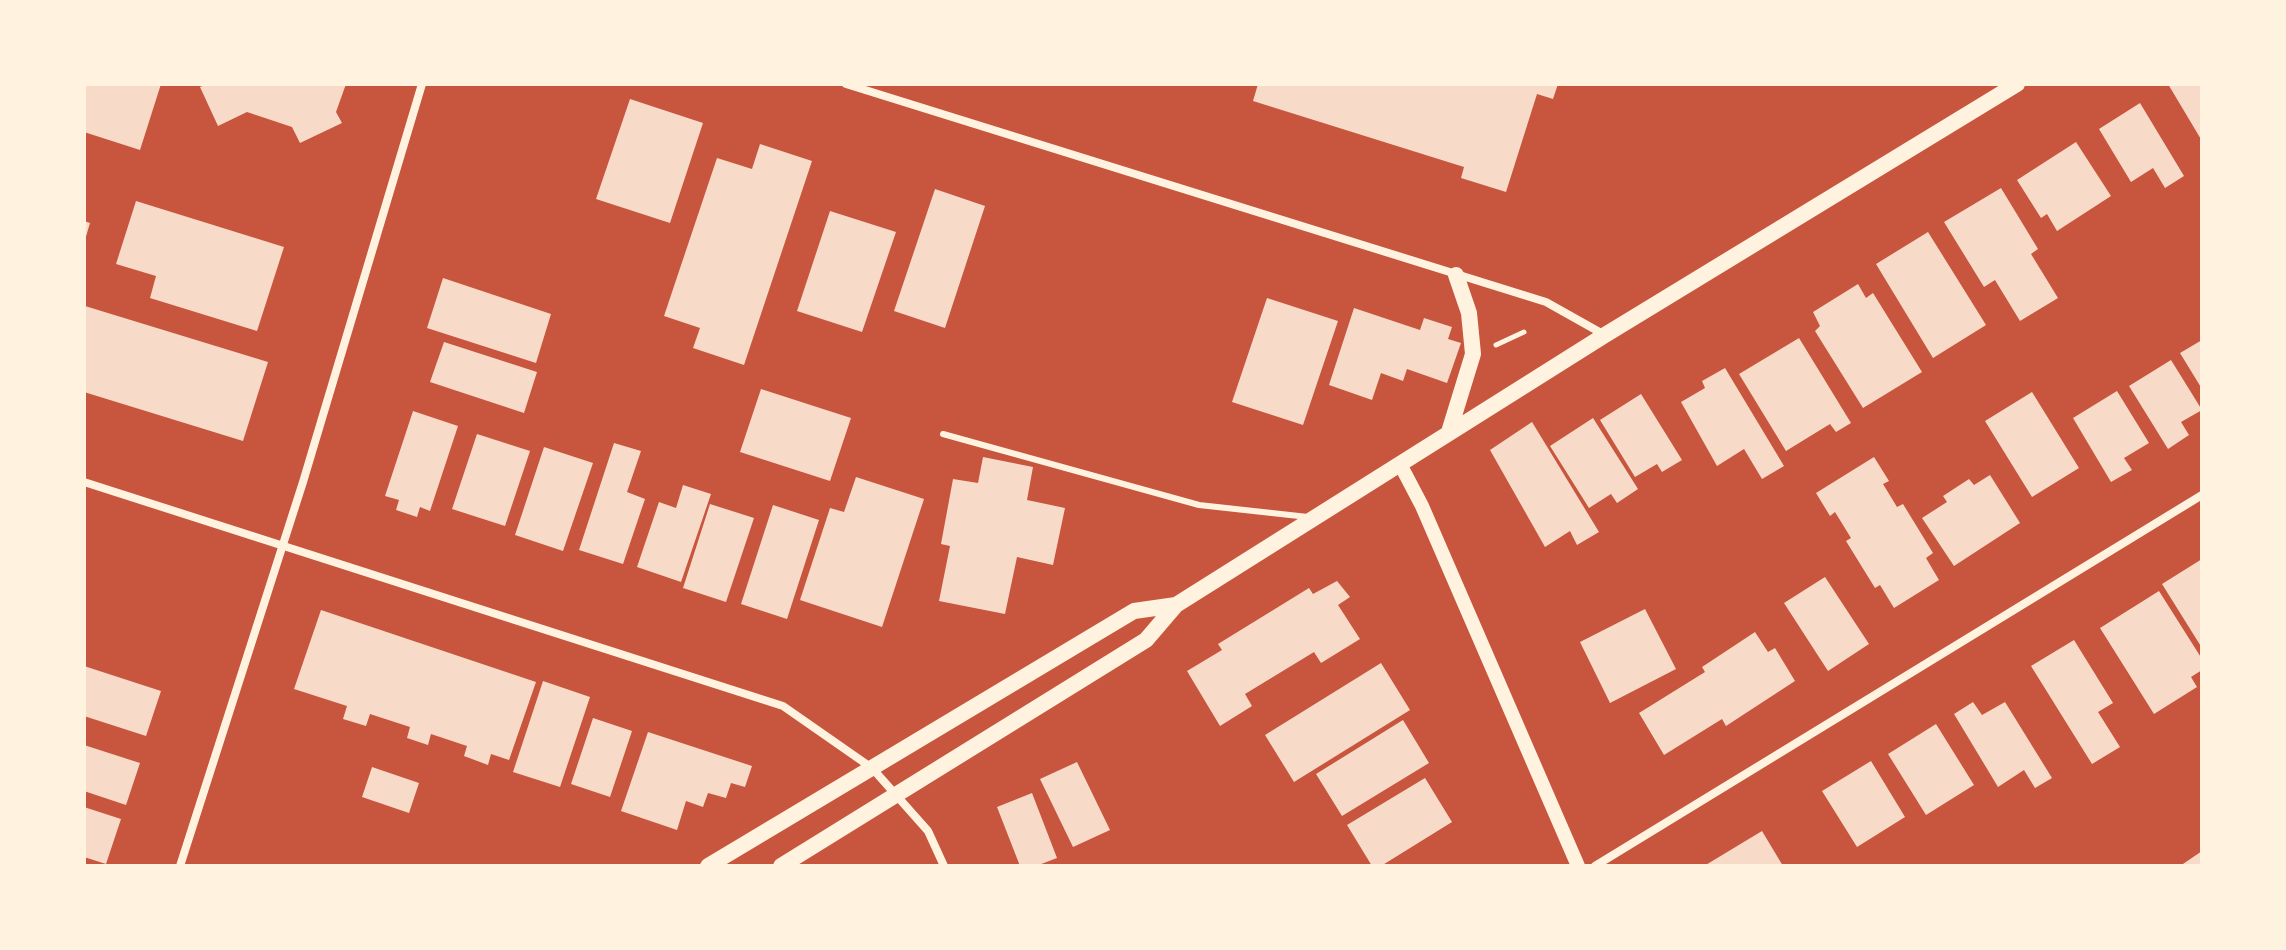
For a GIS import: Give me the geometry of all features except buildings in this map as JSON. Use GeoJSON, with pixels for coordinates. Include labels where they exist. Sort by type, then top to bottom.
{"type":"FeatureCollection","features":[{"type":"Feature","properties":{"kind":"main road"},"geometry":{"type":"LineString","coordinates":[[781,866],[1146,640],[1176,605],[1449,432],[2017,84]]}},
{"type":"Feature","properties":{"kind":"main road"},"geometry":{"type":"LineString","coordinates":[[1449,432],[1473,354],[1469,313],[1456,275]]}},
{"type":"Feature","properties":{"kind":"main road"},"geometry":{"type":"LineString","coordinates":[[708,866],[1134,611],[1176,605]]}},
{"type":"Feature","properties":{"kind":"street"},"geometry":{"type":"LineString","coordinates":[[180,866],[284,545],[422,84]]}},
{"type":"Feature","properties":{"kind":"street"},"geometry":{"type":"LineString","coordinates":[[846,84],[1546,302],[1605,335]]}},
{"type":"Feature","properties":{"kind":"street"},"geometry":{"type":"LineString","coordinates":[[1400,464],[1422,506],[1578,866]]}},
{"type":"Feature","properties":{"kind":"street"},"geometry":{"type":"LineString","coordinates":[[84,482],[783,706],[872,768],[928,831],[944,866]]}},
{"type":"Feature","properties":{"kind":"street"},"geometry":{"type":"LineString","coordinates":[[1595,866],[2202,495]]}},
{"type":"Feature","properties":{"kind":"lane"},"geometry":{"type":"LineString","coordinates":[[943,434],[1199,505],[1315,517]]}},
{"type":"Feature","properties":{"kind":"path"},"geometry":{"type":"LineString","coordinates":[[1494,346],[1524,332]]}}]}
